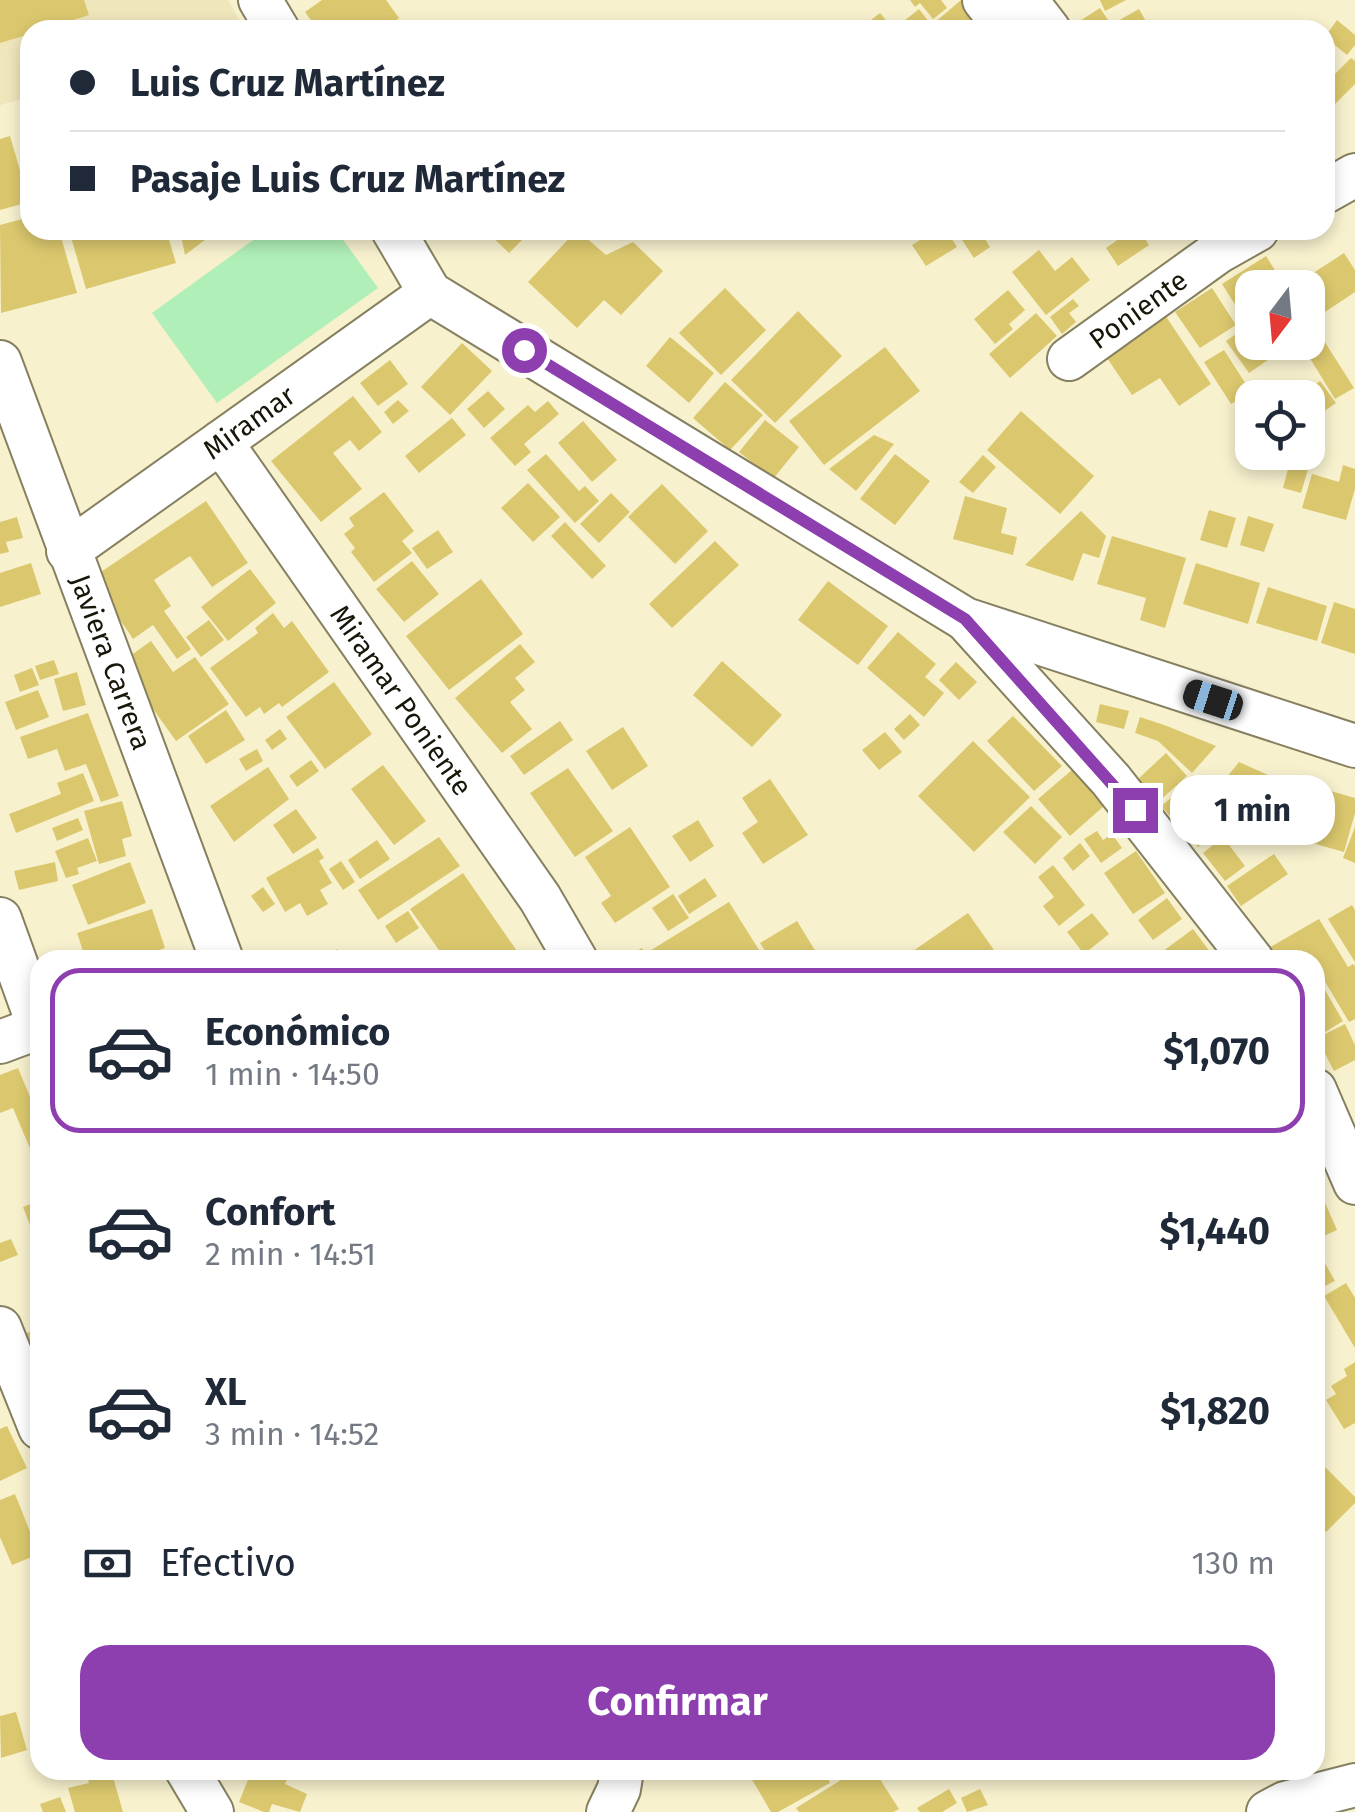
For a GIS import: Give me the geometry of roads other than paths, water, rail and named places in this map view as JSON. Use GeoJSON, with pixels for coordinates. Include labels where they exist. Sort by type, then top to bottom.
{"type":"FeatureCollection","features":[{"type":"Feature","properties":{"kind":"street"},"geometry":{"type":"LineString","coordinates":[[1005,4],[1032,20]]}},
{"type":"Feature","properties":{"kind":"street"},"geometry":{"type":"LineString","coordinates":[[400,240],[430,294],[965,619],[1355,746]]}},
{"type":"Feature","properties":{"kind":"street","name":"Poniente"},"geometry":{"type":"LineString","coordinates":[[1070,359],[1210,241]]}},
{"type":"Feature","properties":{"kind":"street","name":"Miramar"},"geometry":{"type":"LineString","coordinates":[[68,551],[430,294]]}},
{"type":"Feature","properties":{"kind":"street","name":"Javiera Carrera"},"geometry":{"type":"LineString","coordinates":[[0,362],[218,950]]}},
{"type":"Feature","properties":{"kind":"street","name":"Miramar Poniente"},"geometry":{"type":"LineString","coordinates":[[222,442],[540,898],[570,950]]}},
{"type":"Feature","properties":{"kind":"street"},"geometry":{"type":"LineString","coordinates":[[965,619],[1111,780],[1244,950]]}},
{"type":"Feature","properties":{"kind":"street"},"geometry":{"type":"LineString","coordinates":[[0,918],[30,1000]]}},
{"type":"Feature","properties":{"kind":"street"},"geometry":{"type":"LineString","coordinates":[[0,1042],[30,1032]]}},
{"type":"Feature","properties":{"kind":"street"},"geometry":{"type":"LineString","coordinates":[[1325,1113],[1355,1183]]}},
{"type":"Feature","properties":{"kind":"street"},"geometry":{"type":"LineString","coordinates":[[0,1328],[30,1403]]}},
{"type":"Feature","properties":{"kind":"street"},"geometry":{"type":"LineString","coordinates":[[193,1780],[212,1812]]}},
{"type":"Feature","properties":{"kind":"street"},"geometry":{"type":"LineString","coordinates":[[608,1812],[621,1780]]}},
{"type":"Feature","properties":{"kind":"street"},"geometry":{"type":"LineString","coordinates":[[1279,1809],[1355,1784]]}}]}
